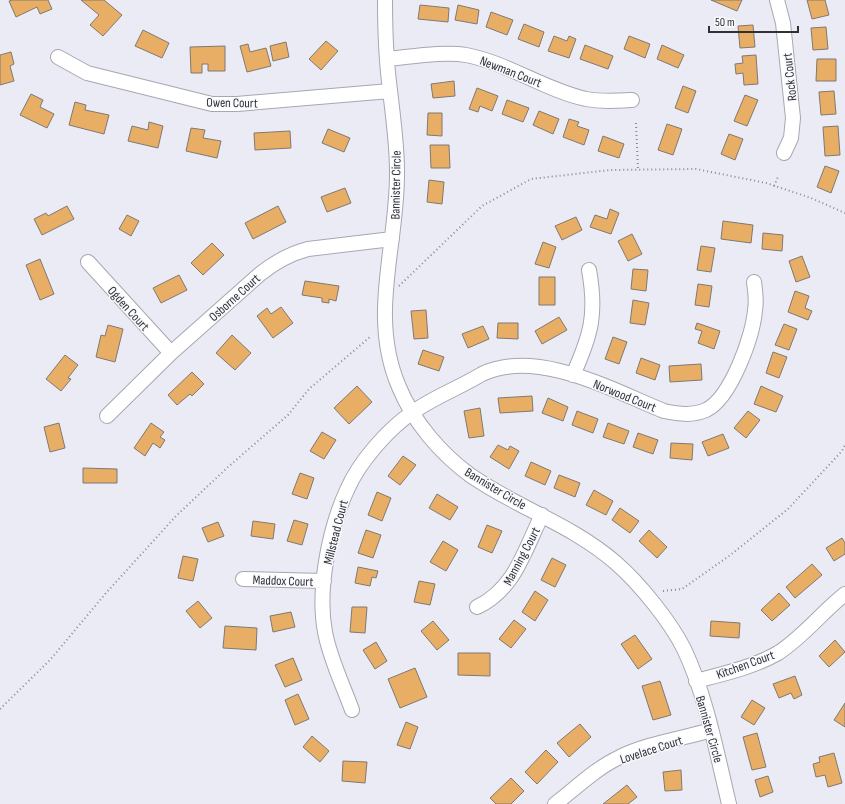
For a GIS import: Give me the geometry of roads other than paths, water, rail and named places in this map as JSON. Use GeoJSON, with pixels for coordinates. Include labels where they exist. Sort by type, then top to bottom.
{"type":"FeatureCollection","features":[{"type":"Feature","properties":{"kind":"street","name":"Bannister Circle"},"geometry":{"type":"LineString","coordinates":[[384,0],[387,59],[394,117],[397,172],[392,239],[384,295],[384,319],[386,343],[391,366],[399,388],[412,412],[439,447],[458,466],[488,486],[583,537],[614,561],[635,582],[674,631],[684,648],[712,730],[729,804]]}},
{"type":"Feature","properties":{"kind":"street","name":"Rock Court"},"geometry":{"type":"LineString","coordinates":[[777,0],[783,23],[793,118],[791,138],[784,153]]}},
{"type":"Feature","properties":{"kind":"street","name":"Newman Court"},"geometry":{"type":"LineString","coordinates":[[387,59],[453,53],[465,55],[490,62],[585,98],[609,102],[632,100]]}},
{"type":"Feature","properties":{"kind":"street","name":"Owen Court"},"geometry":{"type":"LineString","coordinates":[[58,57],[87,73],[212,104],[237,104],[390,91]]}},
{"type":"Feature","properties":{"kind":"street","name":"Osborne Court"},"geometry":{"type":"LineString","coordinates":[[107,416],[171,353],[260,274],[285,256],[308,249],[392,239]]}},
{"type":"Feature","properties":{"kind":"street","name":"Ogden Court"},"geometry":{"type":"LineString","coordinates":[[88,262],[171,353]]}},
{"type":"Feature","properties":{"kind":"street"},"geometry":{"type":"LineString","coordinates":[[573,375],[588,338],[592,323],[594,307],[589,270]]}},
{"type":"Feature","properties":{"kind":"street","name":"Norwood Court"},"geometry":{"type":"LineString","coordinates":[[412,412],[482,374],[501,367],[528,365],[573,375],[664,411],[689,414],[708,409],[724,394],[732,381],[740,360],[752,326],[755,311],[756,299],[754,282]]}},
{"type":"Feature","properties":{"kind":"street","name":"Millstead Court"},"geometry":{"type":"LineString","coordinates":[[352,710],[331,653],[324,625],[324,581],[332,538],[339,509],[347,489],[361,465],[376,446],[412,412]]}},
{"type":"Feature","properties":{"kind":"street","name":"Manning Court"},"geometry":{"type":"LineString","coordinates":[[477,607],[488,601],[508,583],[542,515]]}},
{"type":"Feature","properties":{"kind":"street","name":"Maddox Court"},"geometry":{"type":"LineString","coordinates":[[243,579],[324,581]]}},
{"type":"Feature","properties":{"kind":"street","name":"Kitchen Court"},"geometry":{"type":"LineString","coordinates":[[696,681],[732,671],[779,652],[790,644],[845,594]]}},
{"type":"Feature","properties":{"kind":"street","name":"Lovelace Court"},"geometry":{"type":"LineString","coordinates":[[555,804],[604,766],[620,757],[650,746],[712,730]]}}]}
